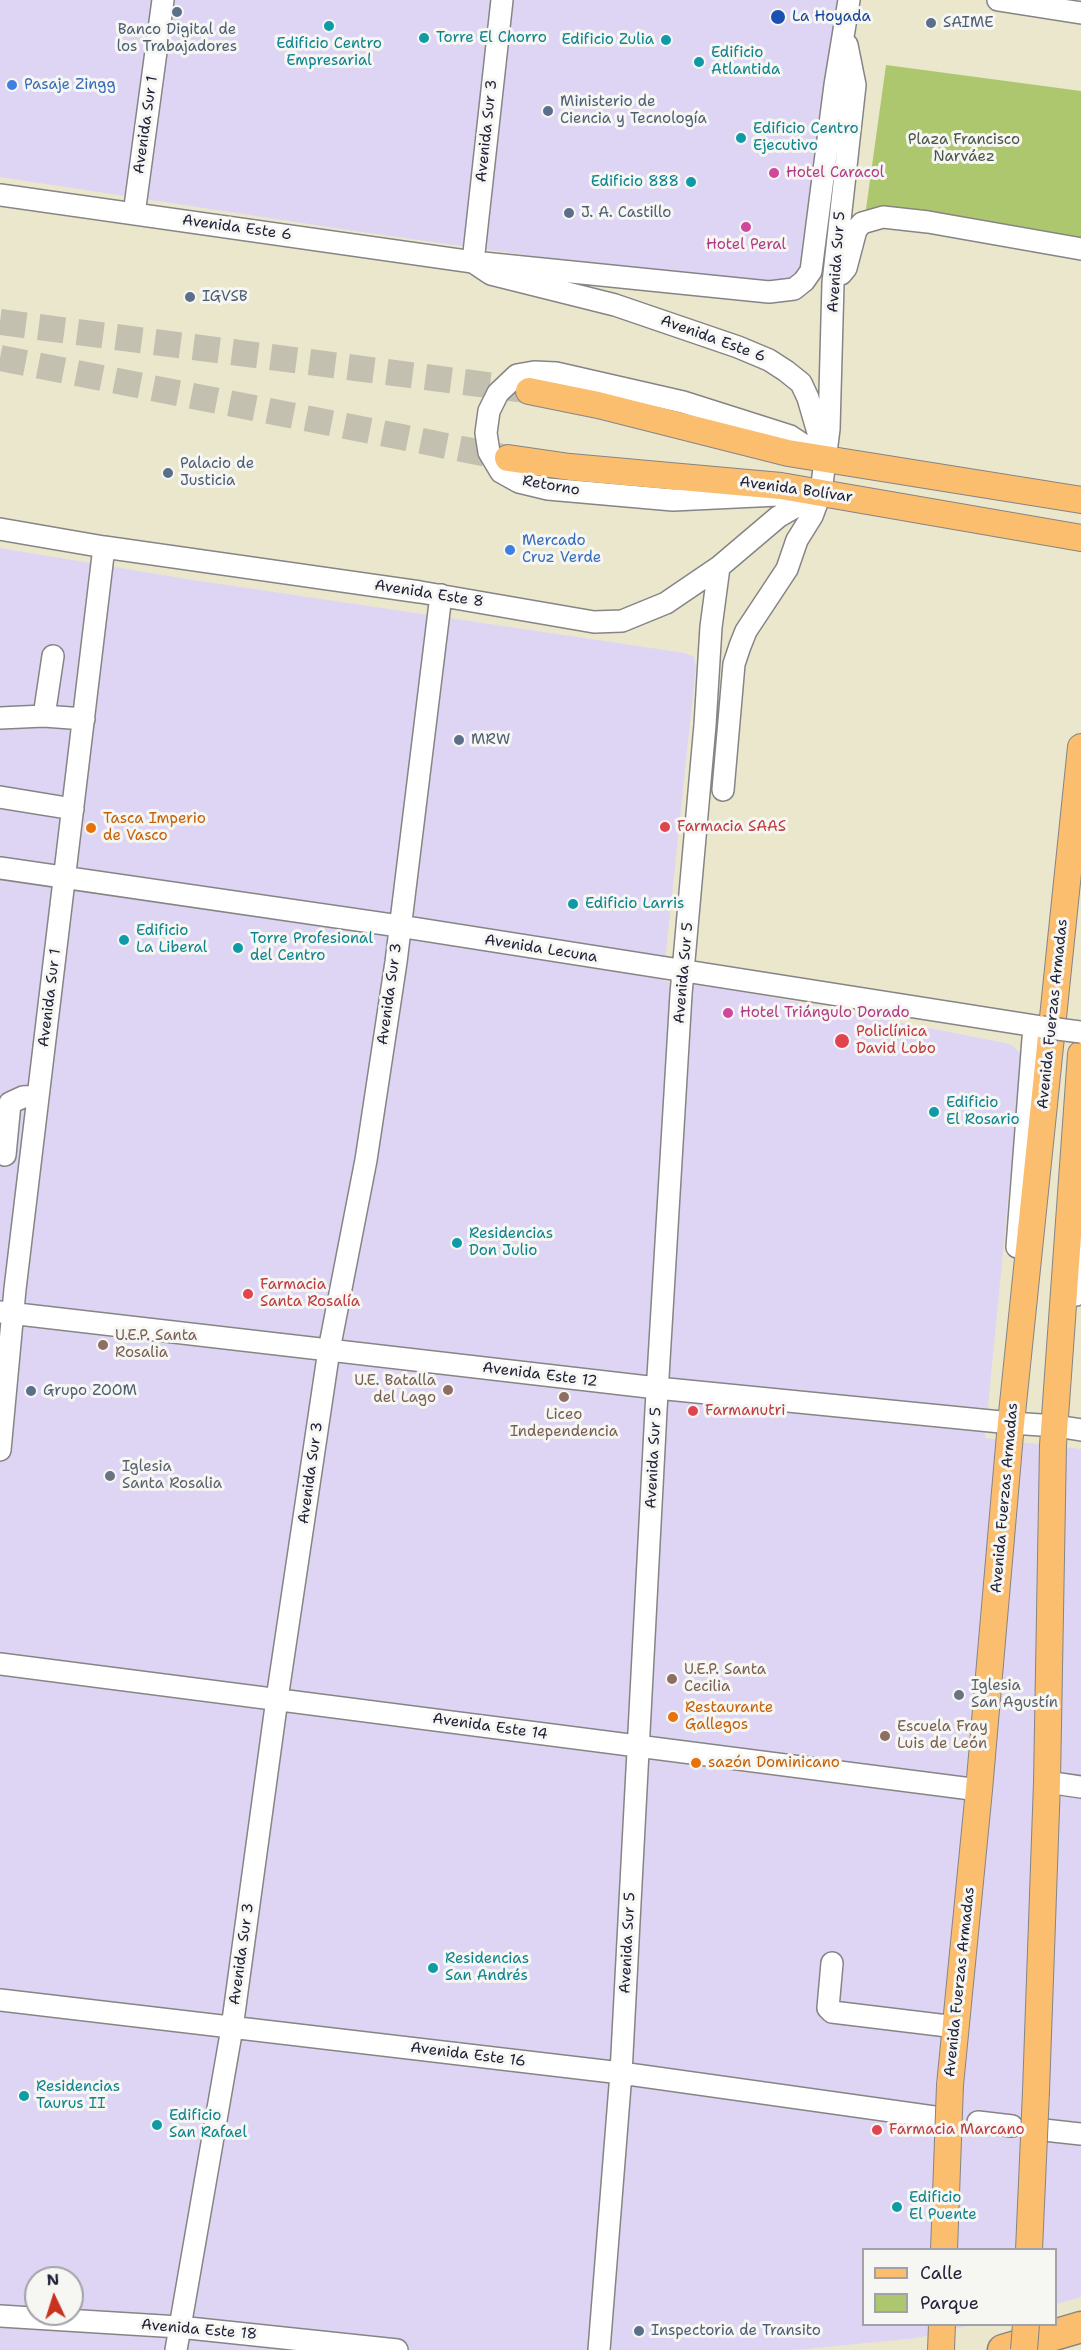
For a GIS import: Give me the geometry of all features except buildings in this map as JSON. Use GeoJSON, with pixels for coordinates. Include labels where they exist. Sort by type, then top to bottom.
{"type":"FeatureCollection","features":[{"type":"Feature","properties":{"kind":"highway"},"geometry":{"type":"LineString","coordinates":[[1003,2350],[1081,2327]]}},
{"type":"Feature","properties":{"kind":"main road"},"geometry":{"type":"LineString","coordinates":[[529,391],[609,408],[788,453],[1081,500]]}},
{"type":"Feature","properties":{"kind":"main road","name":"Avenida Bolívar"},"geometry":{"type":"LineString","coordinates":[[508,458],[570,467],[821,492],[1081,538]]}},
{"type":"Feature","properties":{"kind":"main road","name":"Avenida Fuerzas Armadas"},"geometry":{"type":"LineString","coordinates":[[944,2248],[950,2085],[979,1790],[1011,1423],[1081,747]]}},
{"type":"Feature","properties":{"kind":"main road"},"geometry":{"type":"LineString","coordinates":[[1029,2248],[1047,1782],[1053,1445],[1081,1054]]}},
{"type":"Feature","properties":{"kind":"main road"},"geometry":{"type":"LineString","coordinates":[[941,2350],[942,2326]]}},
{"type":"Feature","properties":{"kind":"main road"},"geometry":{"type":"LineString","coordinates":[[1024,2350],[1026,2326]]}},
{"type":"Feature","properties":{"kind":"street","name":"Avenida Sur 1"},"geometry":{"type":"LineString","coordinates":[[134,214],[163,0]]}},
{"type":"Feature","properties":{"kind":"street","name":"Avenida Sur 3"},"geometry":{"type":"LineString","coordinates":[[473,262],[502,0]]}},
{"type":"Feature","properties":{"kind":"street","name":"Avenida Sur 5"},"geometry":{"type":"LineString","coordinates":[[804,281],[811,271],[835,85],[849,0]]}},
{"type":"Feature","properties":{"kind":"street"},"geometry":{"type":"LineString","coordinates":[[998,0],[1081,13]]}},
{"type":"Feature","properties":{"kind":"street","name":"Avenida Sur 5"},"geometry":{"type":"LineString","coordinates":[[723,790],[734,664],[746,631],[787,569],[797,540],[812,516],[821,492],[829,429],[833,283],[855,85],[845,33]]}},
{"type":"Feature","properties":{"kind":"street","name":"Avenida Este 6"},"geometry":{"type":"LineString","coordinates":[[0,195],[473,262],[769,292],[794,289],[804,281]]}},
{"type":"Feature","properties":{"kind":"street"},"geometry":{"type":"LineString","coordinates":[[833,283],[846,268],[856,230],[862,223],[883,217],[928,222],[1081,249]]}},
{"type":"Feature","properties":{"kind":"street","name":"Avenida Este 6"},"geometry":{"type":"LineString","coordinates":[[473,262],[491,274],[615,305],[769,360],[801,383],[826,460]]}},
{"type":"Feature","properties":{"kind":"street","name":"Retorno"},"geometry":{"type":"LineString","coordinates":[[821,492],[673,500],[548,489],[519,482],[501,471],[489,452],[486,433],[489,411],[498,393],[517,375],[534,372],[556,373],[683,402],[779,432],[790,436],[826,460]]}},
{"type":"Feature","properties":{"kind":"street","name":"Avenida Este 8"},"geometry":{"type":"LineString","coordinates":[[0,529],[104,547],[441,595],[594,622],[622,621],[666,603],[719,567],[778,516],[821,492]]}},
{"type":"Feature","properties":{"kind":"street","name":"Avenida Sur 1"},"geometry":{"type":"LineString","coordinates":[[0,1450],[6,1313],[38,1096],[104,547]]}},
{"type":"Feature","properties":{"kind":"street","name":"Avenida Sur 5"},"geometry":{"type":"LineString","coordinates":[[599,2350],[621,2073],[657,1388],[684,972],[706,714],[711,627],[719,567]]}},
{"type":"Feature","properties":{"kind":"street","name":"Avenida Sur 3"},"geometry":{"type":"LineString","coordinates":[[176,2350],[232,2028],[277,1699],[329,1350],[366,1160],[399,926],[441,595]]}},
{"type":"Feature","properties":{"kind":"street"},"geometry":{"type":"LineString","coordinates":[[44,716],[53,656]]}},
{"type":"Feature","properties":{"kind":"street"},"geometry":{"type":"LineString","coordinates":[[0,718],[44,716],[84,719]]}},
{"type":"Feature","properties":{"kind":"street"},"geometry":{"type":"LineString","coordinates":[[0,797],[73,809]]}},
{"type":"Feature","properties":{"kind":"street","name":"Avenida Lecuna"},"geometry":{"type":"LineString","coordinates":[[0,868],[399,926],[1081,1032]]}},
{"type":"Feature","properties":{"kind":"street"},"geometry":{"type":"LineString","coordinates":[[1011,1423],[1007,1380],[1038,1027]]}},
{"type":"Feature","properties":{"kind":"street"},"geometry":{"type":"LineString","coordinates":[[5,1155],[10,1103],[23,1097],[38,1096]]}},
{"type":"Feature","properties":{"kind":"street"},"geometry":{"type":"LineString","coordinates":[[1056,1426],[1065,1401],[1081,1241]]}},
{"type":"Feature","properties":{"kind":"street","name":"Avenida Este 12"},"geometry":{"type":"LineString","coordinates":[[6,1313],[657,1388],[1081,1430]]}},
{"type":"Feature","properties":{"kind":"street","name":"Avenida Este 14"},"geometry":{"type":"LineString","coordinates":[[0,1664],[979,1790]]}},
{"type":"Feature","properties":{"kind":"street"},"geometry":{"type":"LineString","coordinates":[[1047,1782],[1081,1787]]}},
{"type":"Feature","properties":{"kind":"street"},"geometry":{"type":"LineString","coordinates":[[832,1963],[828,2008],[832,2012],[956,2027]]}},
{"type":"Feature","properties":{"kind":"street","name":"Avenida Este 16"},"geometry":{"type":"LineString","coordinates":[[0,2000],[621,2073],[934,2118]]}},
{"type":"Feature","properties":{"kind":"street"},"geometry":{"type":"LineString","coordinates":[[978,2122],[1012,2126]]}},
{"type":"Feature","properties":{"kind":"street"},"geometry":{"type":"LineString","coordinates":[[1044,2130],[1081,2134]]}},
{"type":"Feature","properties":{"kind":"street","name":"Avenida Este 18"},"geometry":{"type":"LineString","coordinates":[[0,2316],[179,2327],[397,2350]]}},
{"type":"Feature","properties":{"kind":"shaded area"},"geometry":{"type":"Polygon","coordinates":[[[0,0],[837,0],[802,272],[785,284],[754,287],[355,231],[0,177],[0,0]]]}},
{"type":"Feature","properties":{"kind":"shaded area"},"geometry":{"type":"Polygon","coordinates":[[[0,548],[193,580],[685,653],[694,657],[696,666],[663,981],[736,990],[1005,1043],[1013,1046],[1022,1055],[985,1438],[1081,1449],[1081,2297],[1057,2304],[1057,2248],[862,2248],[862,2326],[967,2326],[917,2338],[796,2350],[0,2350],[0,548]]]}},
{"type":"Feature","properties":{"kind":"green space","name":"Plaza Francisco Narváez"},"geometry":{"type":"Polygon","coordinates":[[[886,65],[1081,91],[1081,238],[866,209],[886,65]]]}},
{"type":"Feature","properties":{"kind":"tunnel"},"geometry":{"type":"LineString","coordinates":[[0,322],[526,390]]}},
{"type":"Feature","properties":{"kind":"tunnel"},"geometry":{"type":"LineString","coordinates":[[0,358],[508,458]]}},
{"type":"Feature","properties":{"kind":"place","name":"Banco Digital de los Trabajadores"},"geometry":{"type":"Point","coordinates":[177,12]}},
{"type":"Feature","properties":{"kind":"place","name":"La Hoyada"},"geometry":{"type":"Point","coordinates":[778,17]}},
{"type":"Feature","properties":{"kind":"place","name":"SAIME"},"geometry":{"type":"Point","coordinates":[931,23]}},
{"type":"Feature","properties":{"kind":"place","name":"Edificio Centro Empresarial"},"geometry":{"type":"Point","coordinates":[329,26]}},
{"type":"Feature","properties":{"kind":"place","name":"Torre El Chorro"},"geometry":{"type":"Point","coordinates":[424,38]}},
{"type":"Feature","properties":{"kind":"place","name":"Edificio Zulia"},"geometry":{"type":"Point","coordinates":[666,40]}},
{"type":"Feature","properties":{"kind":"place","name":"Edificio Atlantida"},"geometry":{"type":"Point","coordinates":[699,62]}},
{"type":"Feature","properties":{"kind":"place","name":"Pasaje Zingg"},"geometry":{"type":"Point","coordinates":[12,85]}},
{"type":"Feature","properties":{"kind":"place","name":"Ministerio de Ciencia y Tecnología"},"geometry":{"type":"Point","coordinates":[548,111]}},
{"type":"Feature","properties":{"kind":"place","name":"Edificio Centro Ejecutivo"},"geometry":{"type":"Point","coordinates":[741,138]}},
{"type":"Feature","properties":{"kind":"place","name":"Hotel Caracol"},"geometry":{"type":"Point","coordinates":[774,173]}},
{"type":"Feature","properties":{"kind":"place","name":"Edificio 888"},"geometry":{"type":"Point","coordinates":[691,182]}},
{"type":"Feature","properties":{"kind":"place","name":"J. A. Castillo"},"geometry":{"type":"Point","coordinates":[569,213]}},
{"type":"Feature","properties":{"kind":"place","name":"Hotel Peral"},"geometry":{"type":"Point","coordinates":[746,227]}},
{"type":"Feature","properties":{"kind":"place","name":"IGVSB"},"geometry":{"type":"Point","coordinates":[190,297]}},
{"type":"Feature","properties":{"kind":"place","name":"Palacio de Justicia"},"geometry":{"type":"Point","coordinates":[168,473]}},
{"type":"Feature","properties":{"kind":"place","name":"Mercado Cruz Verde"},"geometry":{"type":"Point","coordinates":[510,550]}},
{"type":"Feature","properties":{"kind":"place","name":"MRW"},"geometry":{"type":"Point","coordinates":[459,740]}},
{"type":"Feature","properties":{"kind":"place","name":"Farmacia SAAS"},"geometry":{"type":"Point","coordinates":[665,827]}},
{"type":"Feature","properties":{"kind":"place","name":"Tasca Imperio de Vasco"},"geometry":{"type":"Point","coordinates":[91,828]}},
{"type":"Feature","properties":{"kind":"place","name":"Edificio Larris"},"geometry":{"type":"Point","coordinates":[573,904]}},
{"type":"Feature","properties":{"kind":"place","name":"Edificio La Liberal"},"geometry":{"type":"Point","coordinates":[124,940]}},
{"type":"Feature","properties":{"kind":"place","name":"Torre Profesional del Centro"},"geometry":{"type":"Point","coordinates":[238,948]}},
{"type":"Feature","properties":{"kind":"place","name":"Hotel Triángulo Dorado"},"geometry":{"type":"Point","coordinates":[728,1013]}},
{"type":"Feature","properties":{"kind":"place","name":"Policlínica David Lobo"},"geometry":{"type":"Point","coordinates":[842,1041]}},
{"type":"Feature","properties":{"kind":"place","name":"Edificio El Rosario"},"geometry":{"type":"Point","coordinates":[934,1112]}},
{"type":"Feature","properties":{"kind":"place","name":"Residencias Don Julio"},"geometry":{"type":"Point","coordinates":[457,1243]}},
{"type":"Feature","properties":{"kind":"place","name":"Farmacia Santa Rosalía"},"geometry":{"type":"Point","coordinates":[248,1294]}},
{"type":"Feature","properties":{"kind":"place","name":"U.E.P. Santa Rosalia"},"geometry":{"type":"Point","coordinates":[103,1345]}},
{"type":"Feature","properties":{"kind":"place","name":"U.E. Batalla del Lago"},"geometry":{"type":"Point","coordinates":[448,1390]}},
{"type":"Feature","properties":{"kind":"place","name":"Grupo ZOOM"},"geometry":{"type":"Point","coordinates":[31,1391]}},
{"type":"Feature","properties":{"kind":"place","name":"Liceo Independencia"},"geometry":{"type":"Point","coordinates":[564,1397]}},
{"type":"Feature","properties":{"kind":"place","name":"Farmanutri"},"geometry":{"type":"Point","coordinates":[693,1411]}},
{"type":"Feature","properties":{"kind":"place","name":"Iglesia Santa Rosalia"},"geometry":{"type":"Point","coordinates":[110,1476]}},
{"type":"Feature","properties":{"kind":"place","name":"U.E.P. Santa Cecilia"},"geometry":{"type":"Point","coordinates":[672,1679]}},
{"type":"Feature","properties":{"kind":"place","name":"Iglesia San Agustín"},"geometry":{"type":"Point","coordinates":[959,1695]}},
{"type":"Feature","properties":{"kind":"place","name":"Restaurante Gallegos"},"geometry":{"type":"Point","coordinates":[673,1717]}},
{"type":"Feature","properties":{"kind":"place","name":"Escuela Fray Luis de León"},"geometry":{"type":"Point","coordinates":[885,1736]}},
{"type":"Feature","properties":{"kind":"place","name":"sazón Dominicano"},"geometry":{"type":"Point","coordinates":[696,1763]}},
{"type":"Feature","properties":{"kind":"place","name":"Residencias San Andrés"},"geometry":{"type":"Point","coordinates":[433,1968]}},
{"type":"Feature","properties":{"kind":"place","name":"Residencias Taurus II"},"geometry":{"type":"Point","coordinates":[24,2096]}},
{"type":"Feature","properties":{"kind":"place","name":"Edificio San Rafael"},"geometry":{"type":"Point","coordinates":[157,2125]}},
{"type":"Feature","properties":{"kind":"place","name":"Farmacia Marcano"},"geometry":{"type":"Point","coordinates":[877,2130]}},
{"type":"Feature","properties":{"kind":"place","name":"Edificio El Puente"},"geometry":{"type":"Point","coordinates":[897,2207]}},
{"type":"Feature","properties":{"kind":"place","name":"Inspectoria de Transito"},"geometry":{"type":"Point","coordinates":[639,2331]}}]}
